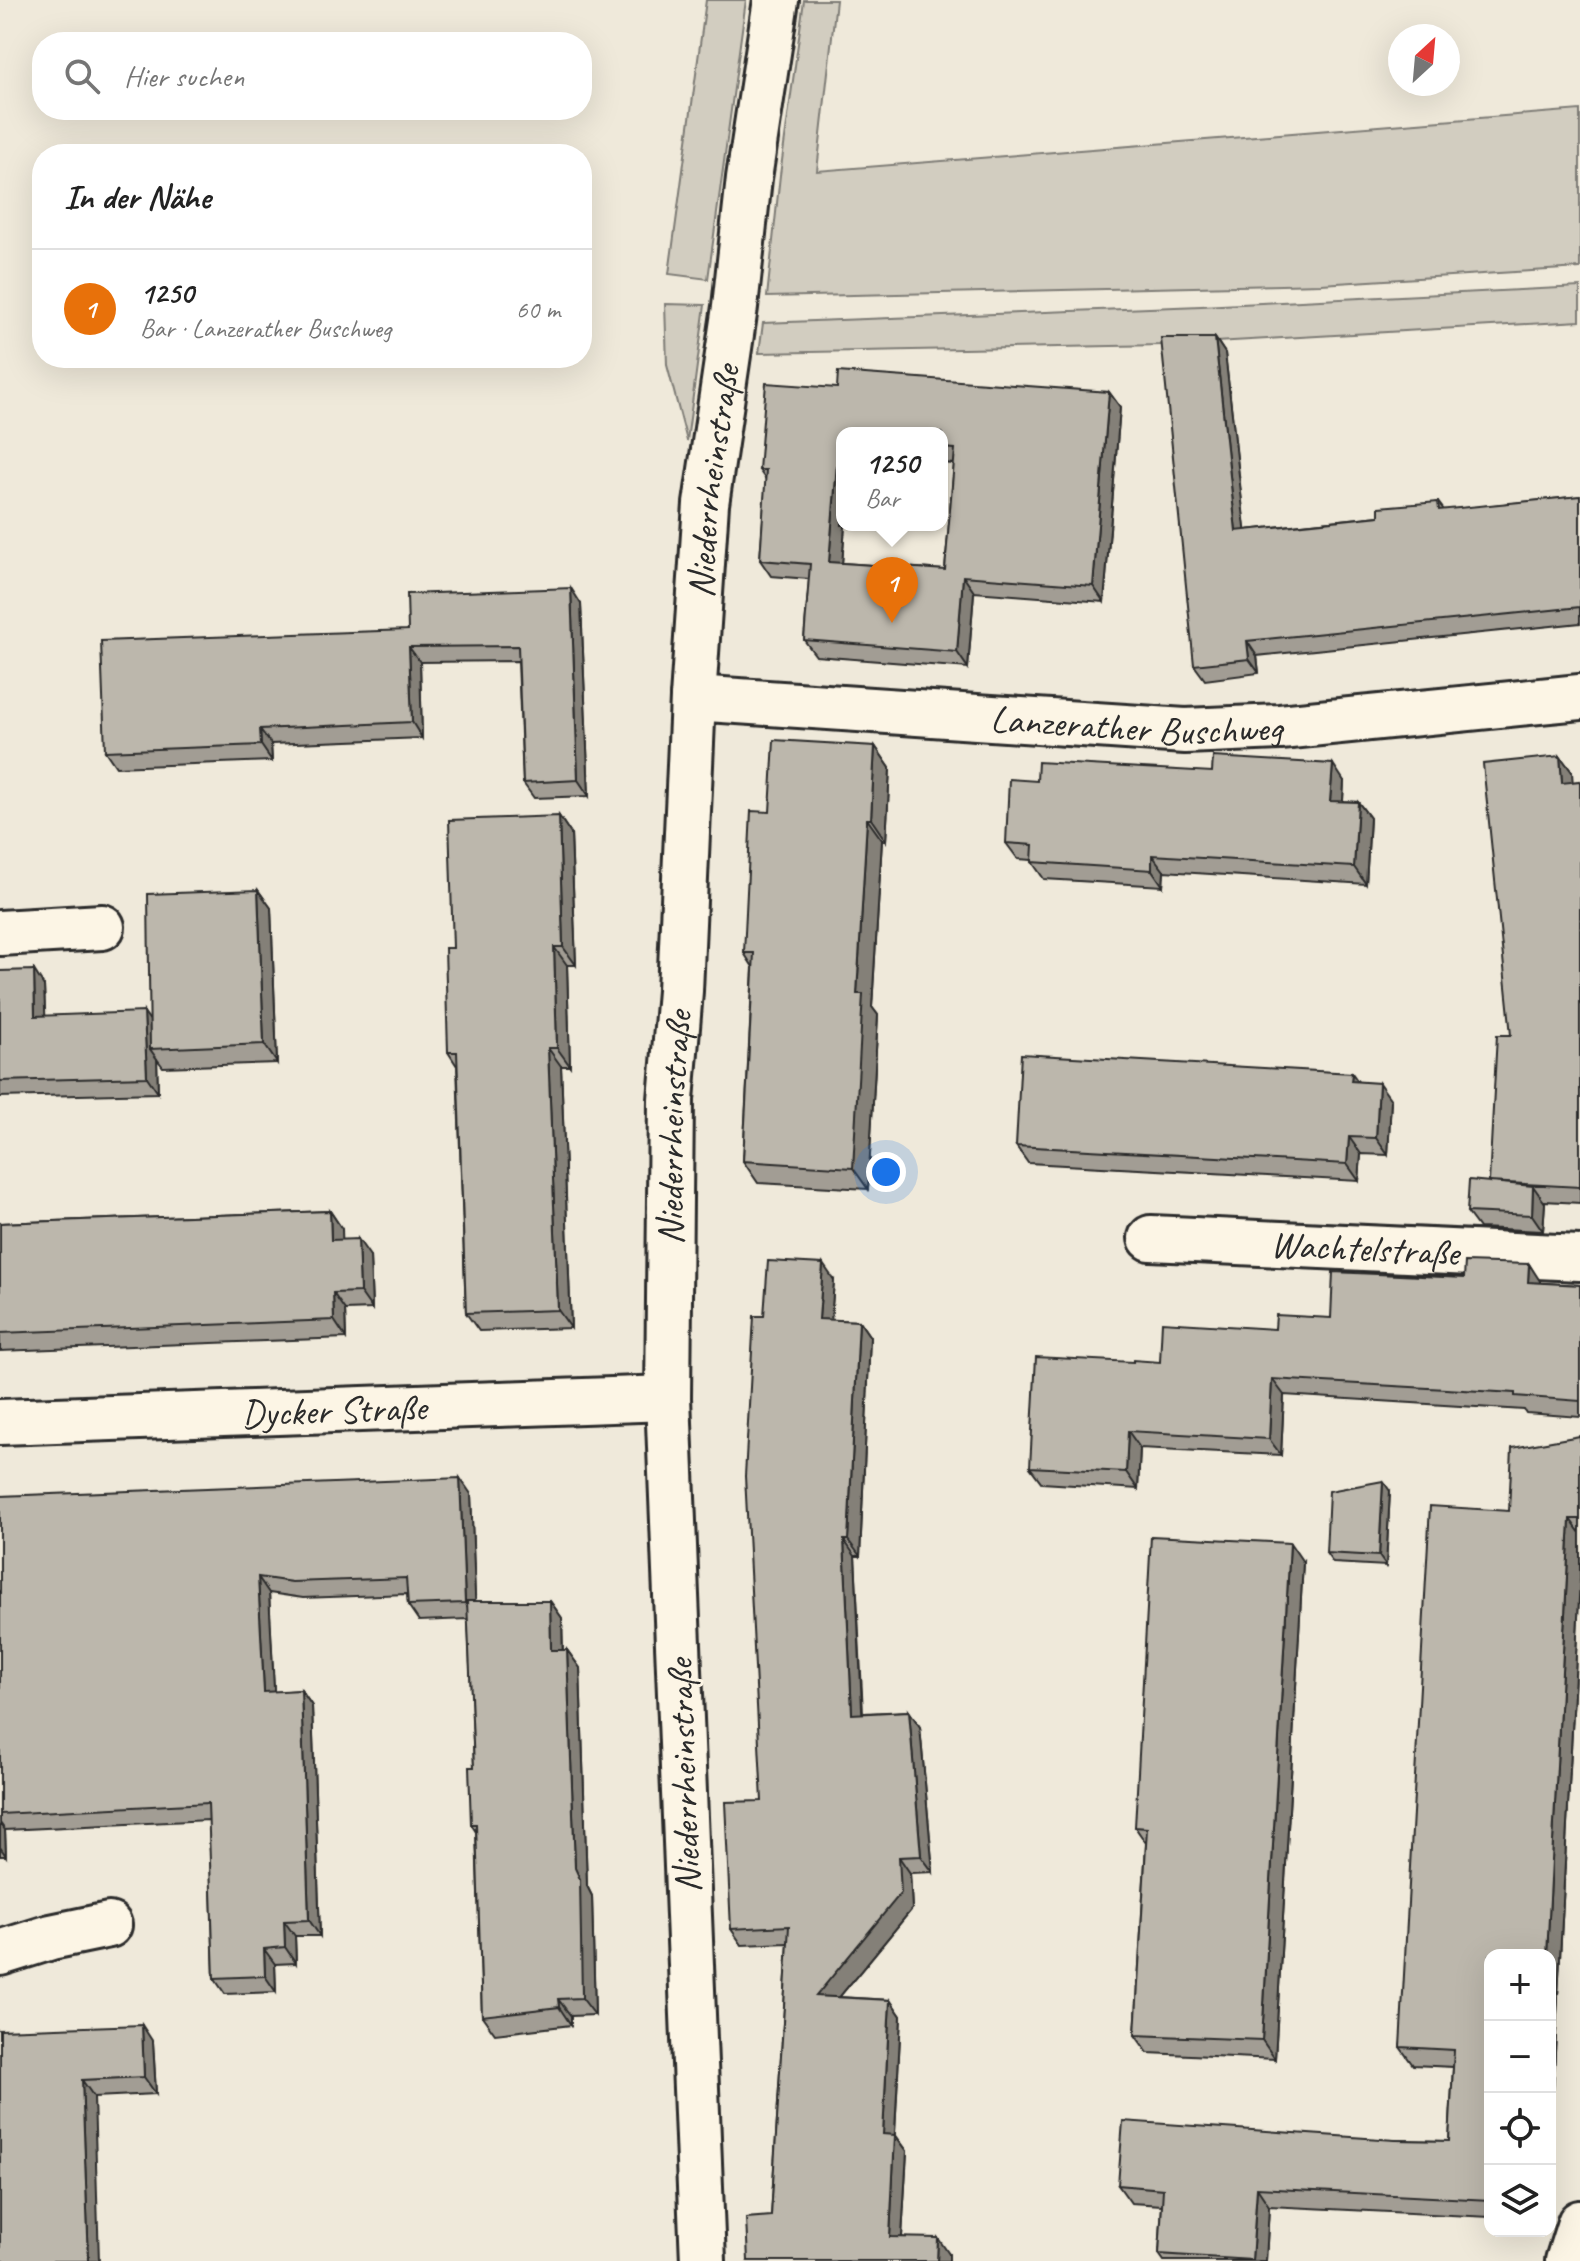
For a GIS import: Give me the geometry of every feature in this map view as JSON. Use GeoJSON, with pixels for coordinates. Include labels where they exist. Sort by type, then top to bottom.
{"type":"FeatureCollection","features":[{"type":"Feature","properties":{"kind":"street","name":"Niederrheinstraße"},"geometry":{"type":"LineString","coordinates":[[703,2261],[668,1398],[671,1100],[680,991],[693,698],[706,504],[776,0]]}},
{"type":"Feature","properties":{"kind":"street","name":"Lanzerather Buschweg"},"geometry":{"type":"LineString","coordinates":[[693,698],[1185,731],[1280,727],[1580,697]]}},
{"type":"Feature","properties":{"kind":"street"},"geometry":{"type":"LineString","coordinates":[[0,933],[102,927]]}},
{"type":"Feature","properties":{"kind":"street","name":"Wachtelstraße"},"geometry":{"type":"LineString","coordinates":[[1151,1238],[1580,1258]]}},
{"type":"Feature","properties":{"kind":"street","name":"Dycker Straße"},"geometry":{"type":"LineString","coordinates":[[0,1422],[668,1398]]}},
{"type":"Feature","properties":{"kind":"street"},"geometry":{"type":"LineString","coordinates":[[0,1953],[51,1937],[109,1925]]}},
{"type":"Feature","properties":{"kind":"street"},"geometry":{"type":"LineString","coordinates":[[1568,2261],[1580,2223]]}},
{"type":"Feature","properties":{"kind":"shaded area"},"geometry":{"type":"Polygon","coordinates":[[[706,0],[746,0],[708,279],[669,274],[706,0]]]}},
{"type":"Feature","properties":{"kind":"shaded area"},"geometry":{"type":"Polygon","coordinates":[[[804,0],[836,0],[817,171],[1580,110],[1580,268],[1321,284],[767,297],[804,0]]]}},
{"type":"Feature","properties":{"kind":"shaded area"},"geometry":{"type":"Polygon","coordinates":[[[1580,287],[1580,321],[1163,345],[759,353],[763,323],[1580,287]]]}},
{"type":"Feature","properties":{"kind":"shaded area"},"geometry":{"type":"Polygon","coordinates":[[[665,304],[705,305],[687,441],[667,365],[665,304]]]}},
{"type":"Feature","properties":{"kind":"building"},"geometry":{"type":"Polygon","coordinates":[[[1161,338],[1215,338],[1236,531],[1379,516],[1379,507],[1438,502],[1439,510],[1580,496],[1580,607],[1247,641],[1249,659],[1194,665],[1161,338]]]}},
{"type":"Feature","properties":{"kind":"building"},"geometry":{"type":"Polygon","coordinates":[[[838,372],[1109,392],[1093,586],[963,576],[957,652],[804,640],[810,564],[760,560],[766,470],[759,470],[766,383],[837,388],[838,372]]]}},
{"type":"Feature","properties":{"kind":"building"},"geometry":{"type":"Polygon","coordinates":[[[571,588],[578,780],[523,783],[518,646],[409,647],[412,722],[260,729],[261,745],[105,751],[101,641],[408,630],[407,594],[571,588]]]}},
{"type":"Feature","properties":{"kind":"building"},"geometry":{"type":"Polygon","coordinates":[[[774,740],[875,746],[871,819],[867,819],[857,994],[863,994],[853,1168],[743,1161],[754,953],[744,953],[751,811],[770,812],[774,740]]]}},
{"type":"Feature","properties":{"kind":"building"},"geometry":{"type":"Polygon","coordinates":[[[1560,756],[1562,783],[1580,781],[1580,1187],[1489,1182],[1497,1035],[1511,1035],[1483,764],[1560,756]]]}},
{"type":"Feature","properties":{"kind":"building"},"geometry":{"type":"Polygon","coordinates":[[[1213,757],[1333,764],[1330,801],[1358,802],[1354,867],[1152,855],[1152,870],[1032,862],[1033,845],[1006,843],[1009,779],[1037,781],[1038,762],[1212,772],[1213,757]]]}},
{"type":"Feature","properties":{"kind":"building"},"geometry":{"type":"Polygon","coordinates":[[[559,816],[563,947],[554,947],[557,1048],[548,1048],[558,1310],[466,1313],[457,1052],[448,1052],[445,948],[453,948],[449,820],[559,816]]]}},
{"type":"Feature","properties":{"kind":"building"},"geometry":{"type":"Polygon","coordinates":[[[258,890],[264,1044],[150,1049],[148,894],[258,890]]]}},
{"type":"Feature","properties":{"kind":"building"},"geometry":{"type":"Polygon","coordinates":[[[34,970],[35,1016],[144,1012],[147,1077],[0,1081],[0,971],[34,970]]]}},
{"type":"Feature","properties":{"kind":"building"},"geometry":{"type":"Polygon","coordinates":[[[1021,1054],[1352,1073],[1351,1081],[1379,1083],[1376,1138],[1349,1137],[1347,1164],[1016,1146],[1021,1054]]]}},
{"type":"Feature","properties":{"kind":"building"},"geometry":{"type":"Polygon","coordinates":[[[1469,1180],[1533,1186],[1532,1215],[1467,1212],[1469,1180]]]}},
{"type":"Feature","properties":{"kind":"building"},"geometry":{"type":"Polygon","coordinates":[[[330,1211],[331,1240],[358,1239],[360,1292],[333,1293],[334,1320],[0,1333],[0,1223],[330,1211]]]}},
{"type":"Feature","properties":{"kind":"building"},"geometry":{"type":"Polygon","coordinates":[[[768,1261],[823,1264],[819,1319],[859,1321],[848,1540],[844,1540],[852,1714],[909,1711],[921,1856],[899,1857],[901,1893],[816,1996],[890,2000],[883,2134],[895,2135],[890,2237],[938,2238],[937,2261],[748,2261],[746,2218],[771,2216],[789,1926],[731,1929],[725,1802],[762,1801],[745,1476],[754,1316],[764,1316],[768,1261]]]}},
{"type":"Feature","properties":{"kind":"building"},"geometry":{"type":"Polygon","coordinates":[[[1465,1262],[1529,1264],[1528,1282],[1580,1285],[1580,1401],[1515,1396],[1515,1393],[1272,1379],[1269,1439],[1128,1431],[1126,1472],[1030,1467],[1036,1357],[1160,1362],[1162,1322],[1275,1329],[1276,1315],[1331,1318],[1333,1272],[1464,1278],[1465,1262]]]}},
{"type":"Feature","properties":{"kind":"building"},"geometry":{"type":"Polygon","coordinates":[[[1580,1436],[1580,1519],[1570,1519],[1547,1949],[1484,1949],[1484,2200],[1257,2188],[1252,2260],[1159,2254],[1163,2189],[1118,2185],[1123,2121],[1449,2141],[1454,2050],[1400,2047],[1430,1506],[1509,1511],[1512,1448],[1580,1436]]]}},
{"type":"Feature","properties":{"kind":"building"},"geometry":{"type":"Polygon","coordinates":[[[460,1478],[465,1603],[408,1605],[406,1578],[292,1582],[258,1577],[264,1692],[301,1690],[309,1920],[284,1921],[285,1947],[264,1949],[265,1976],[214,1978],[208,1803],[0,1814],[0,1496],[460,1478]]]}},
{"type":"Feature","properties":{"kind":"building"},"geometry":{"type":"Polygon","coordinates":[[[1383,1481],[1379,1556],[1326,1553],[1329,1491],[1383,1481]]]}},
{"type":"Feature","properties":{"kind":"building"},"geometry":{"type":"Polygon","coordinates":[[[1151,1536],[1290,1543],[1262,2040],[1135,2035],[1147,1828],[1135,1827],[1151,1536]]]}},
{"type":"Feature","properties":{"kind":"building"},"geometry":{"type":"Polygon","coordinates":[[[467,1601],[550,1601],[551,1650],[567,1650],[575,1868],[580,1879],[582,1998],[558,1999],[559,2007],[482,2016],[476,1824],[471,1824],[469,1767],[474,1767],[467,1601]]]}},
{"type":"Feature","properties":{"kind":"building"},"geometry":{"type":"Polygon","coordinates":[[[142,2025],[144,2077],[82,2080],[89,2261],[0,2261],[0,2030],[142,2025]]]}},
{"type":"Feature","properties":{"kind":"place","name":"1250"},"geometry":{"type":"Point","coordinates":[892,623]}}]}
